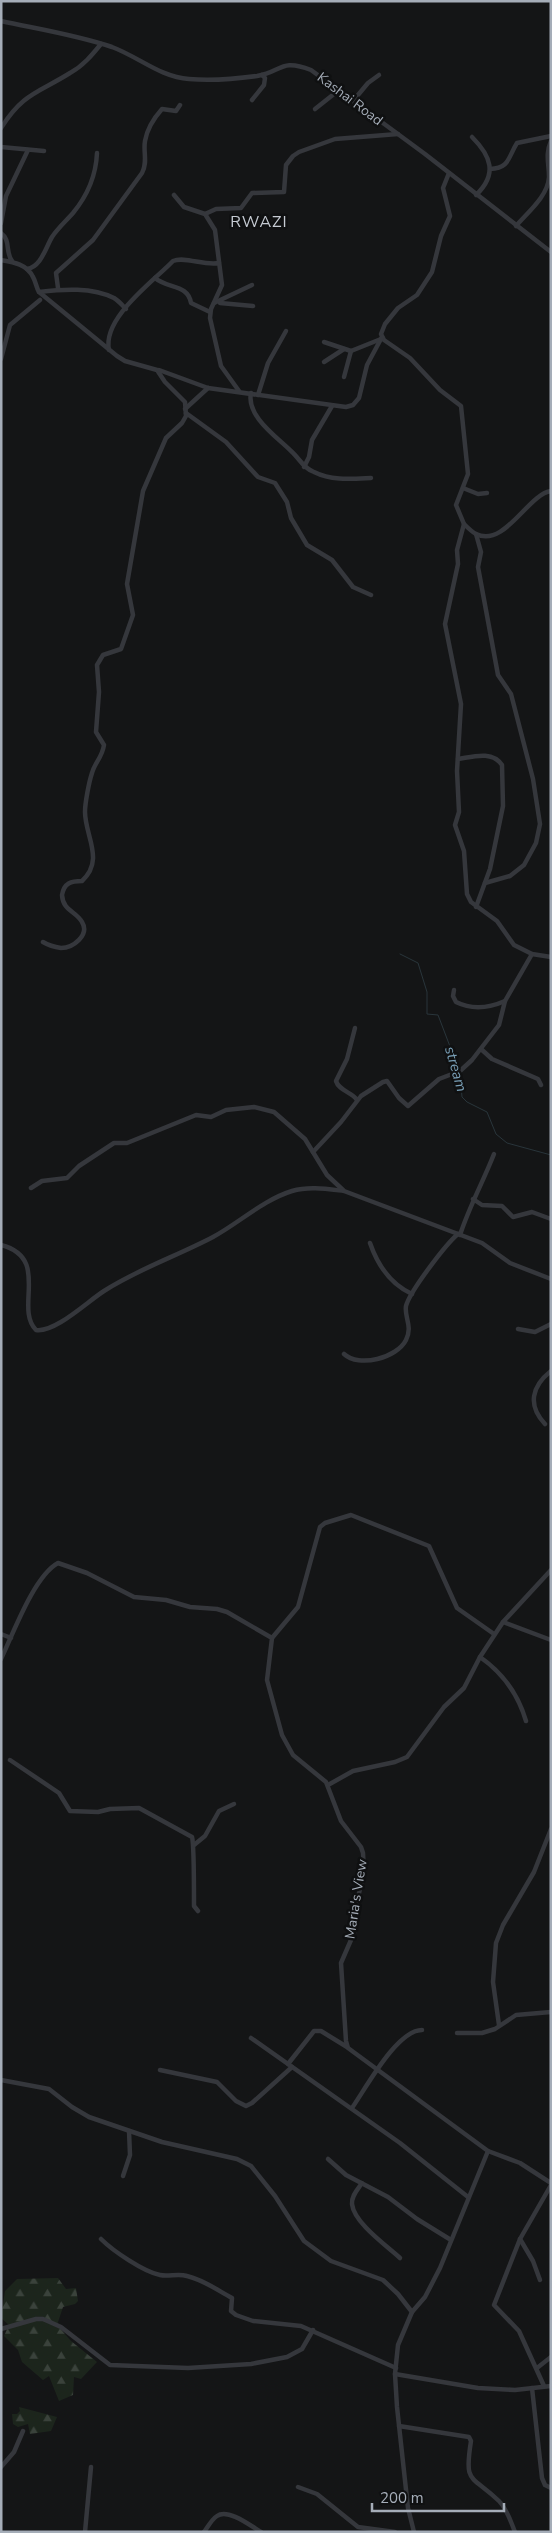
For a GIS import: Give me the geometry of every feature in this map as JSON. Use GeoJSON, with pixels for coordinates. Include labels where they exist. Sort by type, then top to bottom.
{"type":"FeatureCollection","features":[{"type":"Feature","properties":{"kind":"street","name":"Kashai Road"},"geometry":{"type":"LineString","coordinates":[[1,21],[102,44],[123,51],[156,70],[173,77],[225,79],[262,75],[282,66],[302,66],[324,78],[551,252]]}},
{"type":"Feature","properties":{"kind":"street"},"geometry":{"type":"LineString","coordinates":[[1,128],[19,103],[42,87],[76,69],[102,44]]}},
{"type":"Feature","properties":{"kind":"street"},"geometry":{"type":"LineString","coordinates":[[252,100],[265,83],[265,78],[262,75]]}},
{"type":"Feature","properties":{"kind":"street"},"geometry":{"type":"LineString","coordinates":[[353,101],[364,87],[380,75]]}},
{"type":"Feature","properties":{"kind":"street"},"geometry":{"type":"LineString","coordinates":[[315,109],[339,90]]}},
{"type":"Feature","properties":{"kind":"street"},"geometry":{"type":"LineString","coordinates":[[58,288],[56,273],[94,240],[142,173],[146,162],[145,140],[153,121],[162,109],[176,111],[180,105]]}},
{"type":"Feature","properties":{"kind":"street"},"geometry":{"type":"LineString","coordinates":[[205,214],[216,209],[241,208],[252,193],[284,192],[286,166],[293,156],[300,152],[335,139],[398,134]]}},
{"type":"Feature","properties":{"kind":"street"},"geometry":{"type":"LineString","coordinates":[[490,168],[498,168],[506,164],[518,143],[551,136]]}},
{"type":"Feature","properties":{"kind":"street"},"geometry":{"type":"LineString","coordinates":[[472,137],[485,152],[490,168],[488,180],[476,195]]}},
{"type":"Feature","properties":{"kind":"street"},"geometry":{"type":"LineString","coordinates":[[516,226],[543,194],[550,173],[546,156],[551,141]]}},
{"type":"Feature","properties":{"kind":"street"},"geometry":{"type":"LineString","coordinates":[[1,147],[44,151]]}},
{"type":"Feature","properties":{"kind":"street"},"geometry":{"type":"LineString","coordinates":[[1,223],[6,196],[28,150]]}},
{"type":"Feature","properties":{"kind":"street"},"geometry":{"type":"LineString","coordinates":[[27,269],[39,261],[53,236],[81,202],[94,172],[96,153]]}},
{"type":"Feature","properties":{"kind":"street"},"geometry":{"type":"LineString","coordinates":[[1,260],[12,261],[27,269],[34,278],[39,292],[109,351],[125,361],[158,370],[208,388],[346,407],[353,404],[359,398],[367,365],[381,338],[385,324],[400,305],[417,295],[432,272],[441,236],[450,216],[443,188],[449,173]]}},
{"type":"Feature","properties":{"kind":"street"},"geometry":{"type":"LineString","coordinates":[[174,195],[184,207],[205,214],[215,230],[222,285],[216,303],[210,312],[221,366],[239,391]]}},
{"type":"Feature","properties":{"kind":"street"},"geometry":{"type":"LineString","coordinates":[[1,233],[7,240],[8,253],[12,261]]}},
{"type":"Feature","properties":{"kind":"street"},"geometry":{"type":"LineString","coordinates":[[109,351],[108,344],[111,332],[138,292],[176,259],[202,264],[219,263]]}},
{"type":"Feature","properties":{"kind":"street"},"geometry":{"type":"LineString","coordinates":[[155,278],[168,286],[178,287],[186,291],[190,295],[191,303],[210,312]]}},
{"type":"Feature","properties":{"kind":"street"},"geometry":{"type":"LineString","coordinates":[[216,303],[252,285]]}},
{"type":"Feature","properties":{"kind":"street"},"geometry":{"type":"LineString","coordinates":[[39,292],[58,288],[108,296],[117,300],[126,309]]}},
{"type":"Feature","properties":{"kind":"street"},"geometry":{"type":"LineString","coordinates":[[1,359],[10,325],[14,319],[40,300]]}},
{"type":"Feature","properties":{"kind":"street"},"geometry":{"type":"LineString","coordinates":[[216,303],[252,306]]}},
{"type":"Feature","properties":{"kind":"street"},"geometry":{"type":"LineString","coordinates":[[258,395],[268,363],[286,330]]}},
{"type":"Feature","properties":{"kind":"street"},"geometry":{"type":"LineString","coordinates":[[324,342],[351,351],[381,338]]}},
{"type":"Feature","properties":{"kind":"street"},"geometry":{"type":"LineString","coordinates":[[381,338],[410,358],[440,390],[461,406],[468,474],[455,509],[464,524],[476,534],[485,535],[501,531],[521,516],[543,493],[551,491]]}},
{"type":"Feature","properties":{"kind":"street"},"geometry":{"type":"LineString","coordinates":[[324,362],[344,350]]}},
{"type":"Feature","properties":{"kind":"street"},"geometry":{"type":"LineString","coordinates":[[344,377],[351,351]]}},
{"type":"Feature","properties":{"kind":"street"},"geometry":{"type":"LineString","coordinates":[[43,942],[61,948],[70,947],[82,935],[82,921],[66,908],[62,895],[67,884],[72,881],[82,882],[87,876],[93,861],[94,851],[84,815],[92,772],[100,760],[104,745],[96,732],[99,692],[97,665],[103,656],[121,649],[129,632],[133,614],[127,584],[142,491],[166,438],[182,423],[186,411],[185,402],[165,382],[158,370]]}},
{"type":"Feature","properties":{"kind":"street"},"geometry":{"type":"LineString","coordinates":[[186,411],[208,388]]}},
{"type":"Feature","properties":{"kind":"street"},"geometry":{"type":"LineString","coordinates":[[251,393],[250,402],[263,424],[304,467],[315,473],[338,479],[371,478]]}},
{"type":"Feature","properties":{"kind":"street"},"geometry":{"type":"LineString","coordinates":[[304,467],[309,458],[312,440],[332,406]]}},
{"type":"Feature","properties":{"kind":"street"},"geometry":{"type":"LineString","coordinates":[[186,411],[226,442],[258,477],[275,482],[286,502],[291,518],[307,545],[332,560],[354,587],[371,595]]}},
{"type":"Feature","properties":{"kind":"street"},"geometry":{"type":"LineString","coordinates":[[463,488],[478,494],[487,493]]}},
{"type":"Feature","properties":{"kind":"street"},"geometry":{"type":"LineString","coordinates":[[464,524],[456,550],[458,564],[445,624],[461,704],[458,759],[459,812],[456,829],[464,851],[468,898],[476,907],[497,921],[514,945],[532,954],[551,957]]}},
{"type":"Feature","properties":{"kind":"street"},"geometry":{"type":"LineString","coordinates":[[476,534],[481,552],[478,567],[498,675],[511,694],[536,788],[540,824],[536,844],[524,865],[510,876],[485,884]]}},
{"type":"Feature","properties":{"kind":"street"},"geometry":{"type":"LineString","coordinates":[[458,759],[489,755],[498,759],[502,765],[503,806],[492,862],[476,907]]}},
{"type":"Feature","properties":{"kind":"street"},"geometry":{"type":"LineString","coordinates":[[313,1152],[366,1092],[386,1081],[408,1106],[439,1079],[466,1066],[481,1050],[501,1020],[505,1001],[532,954]]}},
{"type":"Feature","properties":{"kind":"street"},"geometry":{"type":"LineString","coordinates":[[454,990],[454,999],[464,1006],[478,1007],[505,1001]]}},
{"type":"Feature","properties":{"kind":"street"},"geometry":{"type":"LineString","coordinates":[[355,1028],[347,1059],[336,1081],[340,1087],[352,1094],[357,1100]]}},
{"type":"Feature","properties":{"kind":"street"},"geometry":{"type":"LineString","coordinates":[[481,1050],[492,1059],[538,1078],[541,1085]]}},
{"type":"Feature","properties":{"kind":"street"},"geometry":{"type":"LineString","coordinates":[[31,1188],[42,1181],[67,1178],[79,1166],[114,1143],[127,1143],[191,1116],[211,1117],[232,1108],[254,1107],[270,1110],[305,1139],[327,1176],[344,1191]]}},
{"type":"Feature","properties":{"kind":"street"},"geometry":{"type":"LineString","coordinates":[[344,1354],[365,1360],[377,1360],[403,1344],[409,1328],[406,1308],[412,1294],[459,1234],[494,1154]]}},
{"type":"Feature","properties":{"kind":"street"},"geometry":{"type":"LineString","coordinates":[[1,1245],[18,1252],[25,1260],[30,1287],[31,1320],[36,1330],[42,1331],[57,1324],[115,1284],[202,1243],[286,1193],[300,1189],[324,1188],[344,1191],[482,1243],[520,1268],[551,1279]]}},
{"type":"Feature","properties":{"kind":"street"},"geometry":{"type":"LineString","coordinates":[[473,1199],[482,1205],[502,1206],[513,1217],[532,1212],[551,1219]]}},
{"type":"Feature","properties":{"kind":"street"},"geometry":{"type":"LineString","coordinates":[[370,1243],[374,1255],[392,1282],[412,1294]]}},
{"type":"Feature","properties":{"kind":"street"},"geometry":{"type":"LineString","coordinates":[[518,1329],[535,1332],[551,1324]]}},
{"type":"Feature","properties":{"kind":"street"},"geometry":{"type":"LineString","coordinates":[[545,1424],[537,1414],[532,1396],[536,1386],[551,1371]]}},
{"type":"Feature","properties":{"kind":"street"},"geometry":{"type":"LineString","coordinates":[[494,1634],[457,1608],[429,1546],[350,1515],[331,1521],[320,1527],[298,1607],[272,1638],[268,1680],[282,1735],[293,1755],[328,1785],[353,1771],[395,1762],[407,1757],[444,1707],[464,1688],[480,1657],[503,1622],[551,1570]]}},
{"type":"Feature","properties":{"kind":"street"},"geometry":{"type":"LineString","coordinates":[[1,1659],[31,1594],[50,1569],[58,1563],[87,1572],[134,1597],[166,1600],[190,1607],[217,1609],[227,1612],[272,1638]]}},
{"type":"Feature","properties":{"kind":"street"},"geometry":{"type":"LineString","coordinates":[[503,1622],[551,1640]]}},
{"type":"Feature","properties":{"kind":"street"},"geometry":{"type":"LineString","coordinates":[[1,1634],[11,1638]]}},
{"type":"Feature","properties":{"kind":"street"},"geometry":{"type":"LineString","coordinates":[[480,1657],[502,1675],[522,1709],[526,1721]]}},
{"type":"Feature","properties":{"kind":"street"},"geometry":{"type":"LineString","coordinates":[[10,1760],[59,1793],[70,1811],[98,1812],[110,1809],[139,1808],[192,1837],[194,1845],[192,1864],[195,1888],[194,1906],[198,1911]]}},
{"type":"Feature","properties":{"kind":"street","name":"Maria's View"},"geometry":{"type":"LineString","coordinates":[[328,1785],[336,1811],[362,1847],[364,1861],[354,1933],[341,1963],[348,2048]]}},
{"type":"Feature","properties":{"kind":"street"},"geometry":{"type":"LineString","coordinates":[[194,1845],[205,1836],[219,1811],[234,1804]]}},
{"type":"Feature","properties":{"kind":"street"},"geometry":{"type":"LineString","coordinates":[[499,2025],[496,2017],[493,1982],[496,1943],[503,1925],[534,1872],[551,1829]]}},
{"type":"Feature","properties":{"kind":"street"},"geometry":{"type":"LineString","coordinates":[[457,2033],[482,2033],[520,2014],[551,2012]]}},
{"type":"Feature","properties":{"kind":"street"},"geometry":{"type":"LineString","coordinates":[[352,2108],[377,2070],[411,2032],[422,2030]]}},
{"type":"Feature","properties":{"kind":"street"},"geometry":{"type":"LineString","coordinates":[[160,2070],[217,2082],[236,2101],[246,2106],[252,2103],[290,2066],[314,2031],[321,2032],[348,2048],[488,2151],[520,2163],[551,2184],[520,2239],[494,2306],[519,2331],[544,2386]]}},
{"type":"Feature","properties":{"kind":"street"},"geometry":{"type":"LineString","coordinates":[[251,2038],[352,2108],[468,2197]]}},
{"type":"Feature","properties":{"kind":"street"},"geometry":{"type":"LineString","coordinates":[[1,2080],[33,2084],[49,2089],[81,2113],[162,2142],[237,2158],[251,2166],[275,2196],[304,2241],[331,2260],[383,2280],[398,2294],[412,2312]]}},
{"type":"Feature","properties":{"kind":"street"},"geometry":{"type":"LineString","coordinates":[[124,2176],[130,2155],[129,2131]]}},
{"type":"Feature","properties":{"kind":"street"},"geometry":{"type":"LineString","coordinates":[[414,2532],[408,2508],[395,2374],[400,2336],[412,2312],[432,2283],[488,2151]]}},
{"type":"Feature","properties":{"kind":"street"},"geometry":{"type":"LineString","coordinates":[[328,2159],[346,2175],[388,2197],[417,2219],[451,2240]]}},
{"type":"Feature","properties":{"kind":"street"},"geometry":{"type":"LineString","coordinates":[[362,2183],[353,2197],[352,2204],[355,2215],[400,2258]]}},
{"type":"Feature","properties":{"kind":"street"},"geometry":{"type":"LineString","coordinates":[[101,2239],[145,2270],[159,2275],[186,2275],[209,2284],[232,2298],[231,2311],[236,2316],[253,2321],[301,2326],[396,2368]]}},
{"type":"Feature","properties":{"kind":"street"},"geometry":{"type":"LineString","coordinates":[[520,2239],[533,2261],[540,2280]]}},
{"type":"Feature","properties":{"kind":"street"},"geometry":{"type":"LineString","coordinates":[[1,2330],[43,2319],[61,2327],[110,2365],[188,2368],[252,2364],[287,2357],[302,2349],[313,2330]]}},
{"type":"Feature","properties":{"kind":"street"},"geometry":{"type":"LineString","coordinates":[[537,2368],[551,2357]]}},
{"type":"Feature","properties":{"kind":"street"},"geometry":{"type":"LineString","coordinates":[[395,2374],[478,2388],[515,2390],[551,2386]]}},
{"type":"Feature","properties":{"kind":"street"},"geometry":{"type":"LineString","coordinates":[[532,2388],[542,2478],[545,2485],[551,2488]]}},
{"type":"Feature","properties":{"kind":"street"},"geometry":{"type":"LineString","coordinates":[[399,2426],[469,2437],[471,2441],[468,2472],[472,2481],[500,2502],[515,2532]]}},
{"type":"Feature","properties":{"kind":"street"},"geometry":{"type":"LineString","coordinates":[[1,2467],[14,2452],[23,2431]]}},
{"type":"Feature","properties":{"kind":"street"},"geometry":{"type":"LineString","coordinates":[[85,2532],[91,2467]]}},
{"type":"Feature","properties":{"kind":"street"},"geometry":{"type":"LineString","coordinates":[[298,2487],[323,2498],[358,2527],[395,2532]]}},
{"type":"Feature","properties":{"kind":"street"},"geometry":{"type":"LineString","coordinates":[[204,2532],[218,2515],[226,2514],[261,2532]]}},
{"type":"Feature","properties":{"kind":"green space"},"geometry":{"type":"Polygon","coordinates":[[[58,2278],[66,2289],[76,2288],[78,2301],[75,2304],[63,2307],[57,2325],[71,2341],[97,2362],[81,2379],[74,2377],[73,2395],[59,2401],[49,2376],[43,2380],[22,2362],[18,2350],[4,2336],[9,2325],[1,2318],[5,2291],[17,2279],[58,2278]]]}},
{"type":"Feature","properties":{"kind":"green space"},"geometry":{"type":"Polygon","coordinates":[[[19,2407],[57,2417],[51,2431],[30,2434],[28,2424],[18,2427],[13,2424],[12,2414],[17,2414],[20,2411],[19,2407]]]}},
{"type":"Feature","properties":{"kind":"waterway","name":"stream"},"geometry":{"type":"LineString","coordinates":[[400,954],[418,963],[427,992],[427,1014],[438,1015],[459,1070]]}},
{"type":"Feature","properties":{"kind":"waterway","name":"stream"},"geometry":{"type":"LineString","coordinates":[[460,1074],[462,1097],[467,1102],[487,1112],[496,1134],[507,1143],[551,1155]]}},
{"type":"Feature","properties":{"kind":"district","name":"RWAZI"},"geometry":{"type":"Point","coordinates":[259,222]}}]}
